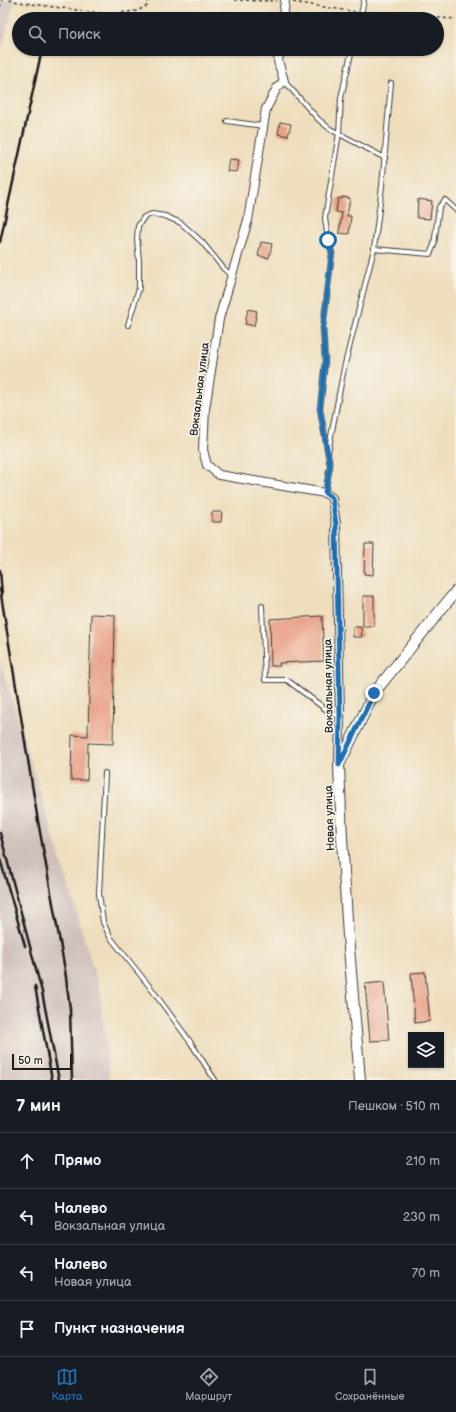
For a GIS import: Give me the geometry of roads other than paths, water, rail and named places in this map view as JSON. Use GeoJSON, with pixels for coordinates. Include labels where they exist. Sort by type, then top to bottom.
{"type":"FeatureCollection","features":[{"type":"Feature","properties":{"kind":"street"},"geometry":{"type":"LineString","coordinates":[[284,12],[285,1]]}},
{"type":"Feature","properties":{"kind":"street"},"geometry":{"type":"LineString","coordinates":[[279,56],[278,61],[284,81]]}},
{"type":"Feature","properties":{"kind":"street","name":"Вокзальная улица"},"geometry":{"type":"LineString","coordinates":[[284,81],[277,88],[266,109],[248,220],[219,319],[205,409],[203,450],[207,465],[219,475],[325,493],[332,498],[336,524],[340,715],[339,765]]}},
{"type":"Feature","properties":{"kind":"street","name":"Новая улица"},"geometry":{"type":"LineString","coordinates":[[360,1080],[348,936],[339,765],[374,693],[454,595]]}},
{"type":"Feature","properties":{"kind":"lane"},"geometry":{"type":"LineString","coordinates":[[362,12],[364,0]]}},
{"type":"Feature","properties":{"kind":"lane"},"geometry":{"type":"LineString","coordinates":[[325,493],[330,466],[320,409],[325,361],[323,328],[332,253],[328,240],[325,218],[338,133],[341,98],[350,56]]}},
{"type":"Feature","properties":{"kind":"lane"},"geometry":{"type":"LineString","coordinates":[[284,81],[318,119],[330,129],[385,158]]}},
{"type":"Feature","properties":{"kind":"lane"},"geometry":{"type":"LineString","coordinates":[[327,454],[344,368],[374,249],[385,158],[391,83]]}},
{"type":"Feature","properties":{"kind":"lane"},"geometry":{"type":"LineString","coordinates":[[227,121],[263,126]]}},
{"type":"Feature","properties":{"kind":"lane"},"geometry":{"type":"LineString","coordinates":[[374,249],[430,254],[434,245],[439,207],[446,200],[456,210]]}},
{"type":"Feature","properties":{"kind":"lane"},"geometry":{"type":"LineString","coordinates":[[128,325],[138,288],[138,226],[144,217],[152,214],[165,216],[181,223],[202,242],[224,269],[232,276]]}},
{"type":"Feature","properties":{"kind":"lane"},"geometry":{"type":"LineString","coordinates":[[262,606],[266,680],[287,680],[332,714],[340,715]]}},
{"type":"Feature","properties":{"kind":"lane"},"geometry":{"type":"LineString","coordinates":[[105,773],[99,894],[103,922],[110,936],[191,1043],[215,1080]]}},
{"type":"Feature","properties":{"kind":"railway"},"geometry":{"type":"LineString","coordinates":[[0,242],[40,56]]}},
{"type":"Feature","properties":{"kind":"railway"},"geometry":{"type":"LineString","coordinates":[[0,570],[2,595]]}},
{"type":"Feature","properties":{"kind":"railway"},"geometry":{"type":"LineString","coordinates":[[0,589],[38,821],[65,970],[70,1009],[72,1080]]}},
{"type":"Feature","properties":{"kind":"railway"},"geometry":{"type":"LineString","coordinates":[[0,833],[42,992],[59,1080]]}},
{"type":"Feature","properties":{"kind":"railway"},"geometry":{"type":"LineString","coordinates":[[0,859],[25,946]]}},
{"type":"Feature","properties":{"kind":"railway"},"geometry":{"type":"LineString","coordinates":[[35,986],[52,1080]]}}]}
